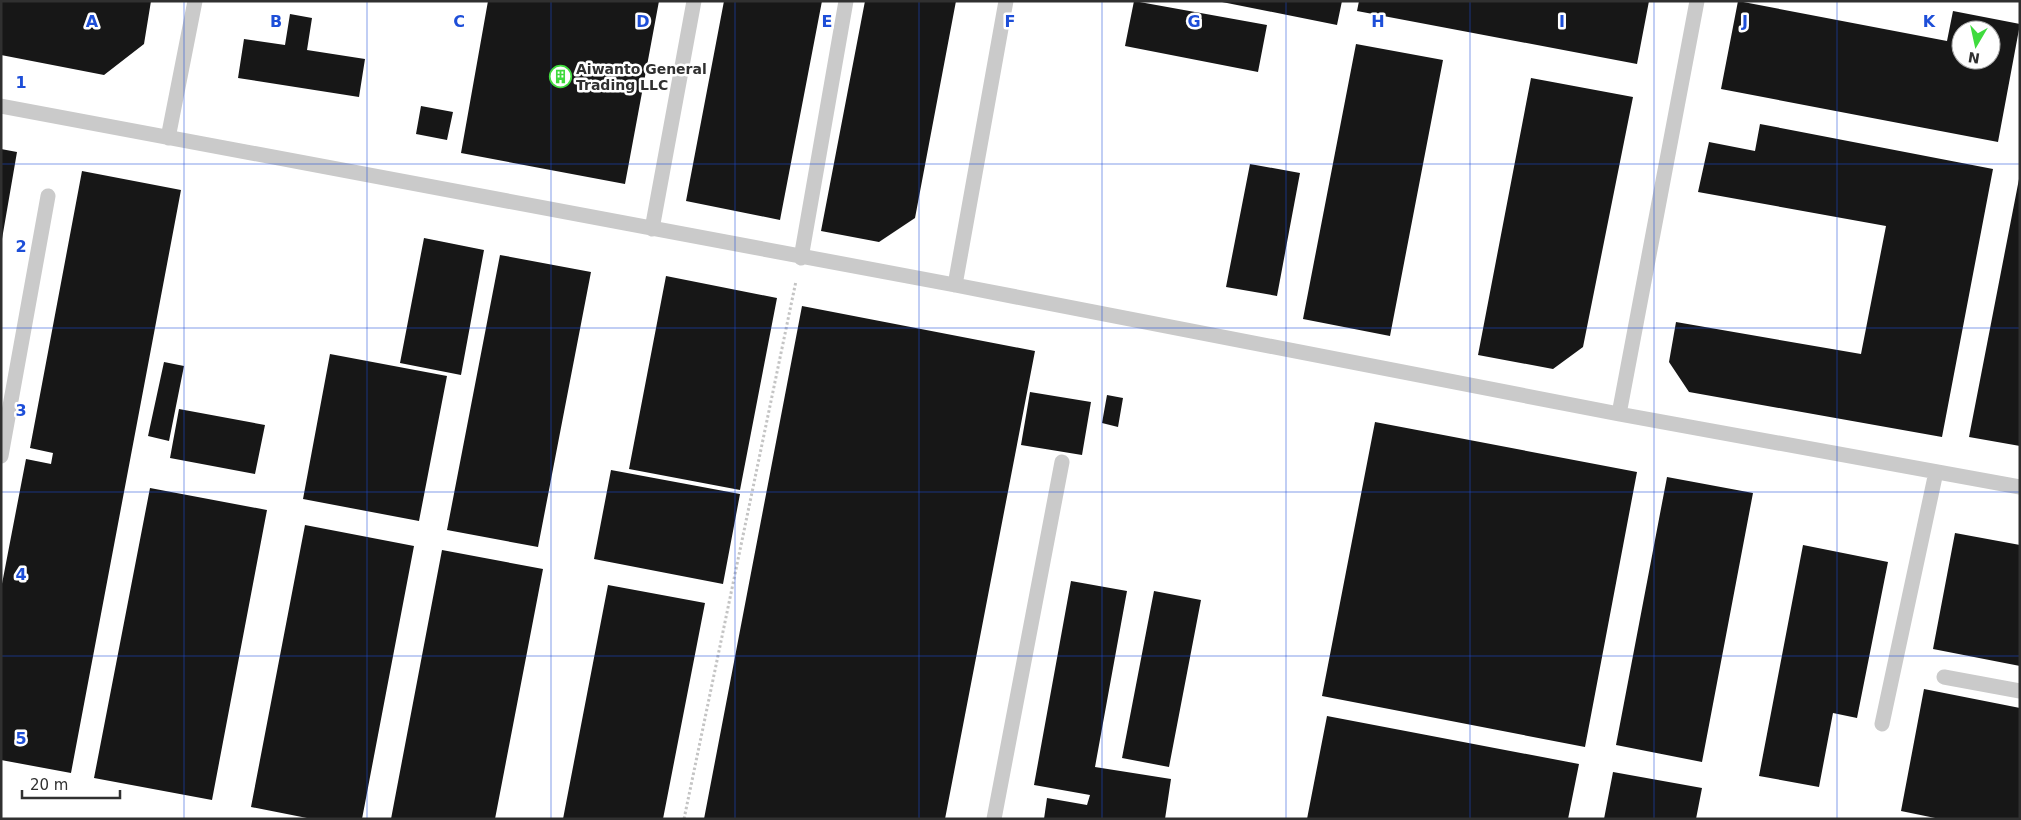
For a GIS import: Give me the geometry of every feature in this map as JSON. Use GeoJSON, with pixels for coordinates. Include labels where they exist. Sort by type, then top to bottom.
{"type":"FeatureCollection","features":[{"type":"Feature","properties":{"kind":"lane"},"geometry":{"type":"LineString","coordinates":[[168,138],[195,1]]}},
{"type":"Feature","properties":{"kind":"lane"},"geometry":{"type":"LineString","coordinates":[[652,229],[694,1]]}},
{"type":"Feature","properties":{"kind":"lane"},"geometry":{"type":"LineString","coordinates":[[800,258],[846,1]]}},
{"type":"Feature","properties":{"kind":"lane"},"geometry":{"type":"LineString","coordinates":[[954,285],[1006,1]]}},
{"type":"Feature","properties":{"kind":"lane"},"geometry":{"type":"LineString","coordinates":[[1619,414],[1696,1]]}},
{"type":"Feature","properties":{"kind":"lane"},"geometry":{"type":"LineString","coordinates":[[1,106],[800,258],[954,285],[1619,414],[2020,487]]}},
{"type":"Feature","properties":{"kind":"lane"},"geometry":{"type":"LineString","coordinates":[[1,456],[48,196]]}},
{"type":"Feature","properties":{"kind":"lane"},"geometry":{"type":"LineString","coordinates":[[994,819],[1062,462]]}},
{"type":"Feature","properties":{"kind":"lane"},"geometry":{"type":"LineString","coordinates":[[1882,724],[1936,472]]}},
{"type":"Feature","properties":{"kind":"lane"},"geometry":{"type":"LineString","coordinates":[[1944,677],[2020,691]]}},
{"type":"Feature","properties":{"kind":"path"},"geometry":{"type":"LineString","coordinates":[[684,819],[800,258]]}},
{"type":"Feature","properties":{"kind":"building"},"geometry":{"type":"Polygon","coordinates":[[[1,1],[151,1],[144,44],[104,75],[1,55],[1,1]]]}},
{"type":"Feature","properties":{"kind":"building","name":"Aiwanto General Trading LLC"},"geometry":{"type":"Polygon","coordinates":[[[488,1],[659,1],[625,184],[461,153],[488,1]]]}},
{"type":"Feature","properties":{"kind":"building"},"geometry":{"type":"Polygon","coordinates":[[[724,1],[822,1],[780,220],[686,201],[724,1]]]}},
{"type":"Feature","properties":{"kind":"building"},"geometry":{"type":"Polygon","coordinates":[[[865,1],[956,1],[915,218],[879,242],[821,231],[865,1]]]}},
{"type":"Feature","properties":{"kind":"building"},"geometry":{"type":"Polygon","coordinates":[[[1134,1],[1267,25],[1258,72],[1125,46],[1134,1]]]}},
{"type":"Feature","properties":{"kind":"building"},"geometry":{"type":"Polygon","coordinates":[[[1217,1],[1342,1],[1337,25],[1217,1]]]}},
{"type":"Feature","properties":{"kind":"building"},"geometry":{"type":"Polygon","coordinates":[[[1359,1],[1649,1],[1637,64],[1357,11],[1359,1]]]}},
{"type":"Feature","properties":{"kind":"building"},"geometry":{"type":"Polygon","coordinates":[[[1738,1],[1947,41],[1951,21],[1951,70],[2001,70],[2001,20],[2020,24],[1998,142],[1721,89],[1738,1]]]}},
{"type":"Feature","properties":{"kind":"building"},"geometry":{"type":"Polygon","coordinates":[[[1953,11],[1999,20],[1951,20],[1953,11]]]}},
{"type":"Feature","properties":{"kind":"building"},"geometry":{"type":"Polygon","coordinates":[[[290,14],[312,18],[307,50],[365,59],[359,97],[238,78],[244,39],[285,45],[290,14]]]}},
{"type":"Feature","properties":{"kind":"building"},"geometry":{"type":"Polygon","coordinates":[[[1356,44],[1443,60],[1390,336],[1303,319],[1356,44]]]}},
{"type":"Feature","properties":{"kind":"building"},"geometry":{"type":"Polygon","coordinates":[[[1531,78],[1633,97],[1583,347],[1553,369],[1478,355],[1531,78]]]}},
{"type":"Feature","properties":{"kind":"building"},"geometry":{"type":"Polygon","coordinates":[[[421,106],[453,112],[447,140],[416,134],[421,106]]]}},
{"type":"Feature","properties":{"kind":"building"},"geometry":{"type":"Polygon","coordinates":[[[1760,124],[1993,169],[1942,437],[1689,392],[1669,362],[1676,322],[1861,354],[1886,226],[1698,192],[1709,142],[1755,151],[1760,124]]]}},
{"type":"Feature","properties":{"kind":"building"},"geometry":{"type":"Polygon","coordinates":[[[1,149],[17,152],[2,239],[1,239],[1,149]]]}},
{"type":"Feature","properties":{"kind":"building"},"geometry":{"type":"Polygon","coordinates":[[[1250,164],[1300,173],[1277,296],[1226,287],[1250,164]]]}},
{"type":"Feature","properties":{"kind":"building"},"geometry":{"type":"Polygon","coordinates":[[[82,171],[181,190],[71,773],[1,760],[1,589],[26,459],[51,464],[53,453],[30,448],[82,171]]]}},
{"type":"Feature","properties":{"kind":"building"},"geometry":{"type":"Polygon","coordinates":[[[2020,179],[2020,446],[1969,437],[2020,179]]]}},
{"type":"Feature","properties":{"kind":"building"},"geometry":{"type":"Polygon","coordinates":[[[424,238],[484,250],[461,375],[400,363],[424,238]]]}},
{"type":"Feature","properties":{"kind":"building"},"geometry":{"type":"Polygon","coordinates":[[[500,255],[591,272],[538,547],[447,530],[500,255]]]}},
{"type":"Feature","properties":{"kind":"building"},"geometry":{"type":"Polygon","coordinates":[[[666,276],[777,298],[740,490],[629,469],[666,276]]]}},
{"type":"Feature","properties":{"kind":"building"},"geometry":{"type":"Polygon","coordinates":[[[802,306],[1035,351],[945,819],[704,819],[802,306]]]}},
{"type":"Feature","properties":{"kind":"building"},"geometry":{"type":"Polygon","coordinates":[[[330,354],[447,376],[419,521],[303,499],[330,354]]]}},
{"type":"Feature","properties":{"kind":"building"},"geometry":{"type":"Polygon","coordinates":[[[164,362],[184,366],[169,441],[148,436],[164,362]]]}},
{"type":"Feature","properties":{"kind":"building"},"geometry":{"type":"Polygon","coordinates":[[[1030,392],[1091,402],[1082,455],[1021,445],[1030,392]]]}},
{"type":"Feature","properties":{"kind":"building"},"geometry":{"type":"Polygon","coordinates":[[[1107,395],[1123,398],[1118,427],[1102,423],[1107,395]]]}},
{"type":"Feature","properties":{"kind":"building"},"geometry":{"type":"Polygon","coordinates":[[[179,409],[265,425],[255,474],[170,458],[179,409]]]}},
{"type":"Feature","properties":{"kind":"building"},"geometry":{"type":"Polygon","coordinates":[[[1375,422],[1637,472],[1585,747],[1322,696],[1375,422]]]}},
{"type":"Feature","properties":{"kind":"building"},"geometry":{"type":"Polygon","coordinates":[[[611,470],[740,494],[723,584],[594,559],[611,470]]]}},
{"type":"Feature","properties":{"kind":"building"},"geometry":{"type":"Polygon","coordinates":[[[1667,477],[1753,493],[1702,762],[1616,745],[1667,477]]]}},
{"type":"Feature","properties":{"kind":"building"},"geometry":{"type":"Polygon","coordinates":[[[150,488],[267,510],[212,800],[94,778],[150,488]]]}},
{"type":"Feature","properties":{"kind":"building"},"geometry":{"type":"Polygon","coordinates":[[[305,525],[414,546],[362,819],[312,819],[251,807],[305,525]]]}},
{"type":"Feature","properties":{"kind":"building"},"geometry":{"type":"Polygon","coordinates":[[[1955,533],[2020,545],[2020,666],[1933,649],[1955,533]]]}},
{"type":"Feature","properties":{"kind":"building"},"geometry":{"type":"Polygon","coordinates":[[[1803,545],[1888,562],[1857,718],[1833,713],[1819,787],[1759,776],[1803,545]]]}},
{"type":"Feature","properties":{"kind":"building"},"geometry":{"type":"Polygon","coordinates":[[[442,550],[543,569],[495,819],[391,819],[442,550]]]}},
{"type":"Feature","properties":{"kind":"building"},"geometry":{"type":"Polygon","coordinates":[[[1071,581],[1127,591],[1095,767],[1171,779],[1165,819],[1044,819],[1047,798],[1087,805],[1090,795],[1034,785],[1071,581]]]}},
{"type":"Feature","properties":{"kind":"building"},"geometry":{"type":"Polygon","coordinates":[[[608,585],[705,603],[663,819],[563,819],[608,585]]]}},
{"type":"Feature","properties":{"kind":"building"},"geometry":{"type":"Polygon","coordinates":[[[1154,591],[1201,600],[1169,767],[1122,758],[1154,591]]]}},
{"type":"Feature","properties":{"kind":"building"},"geometry":{"type":"Polygon","coordinates":[[[1924,689],[2020,708],[2020,819],[1940,819],[1901,811],[1924,689]]]}},
{"type":"Feature","properties":{"kind":"building"},"geometry":{"type":"Polygon","coordinates":[[[1327,716],[1579,764],[1568,819],[1307,819],[1327,716]]]}},
{"type":"Feature","properties":{"kind":"building"},"geometry":{"type":"Polygon","coordinates":[[[1613,772],[1702,788],[1696,819],[1604,819],[1613,772]]]}},
{"type":"Feature","properties":{"kind":"place","name":"Aiwanto General Trading LLC"},"geometry":{"type":"Point","coordinates":[560,77]}}]}
